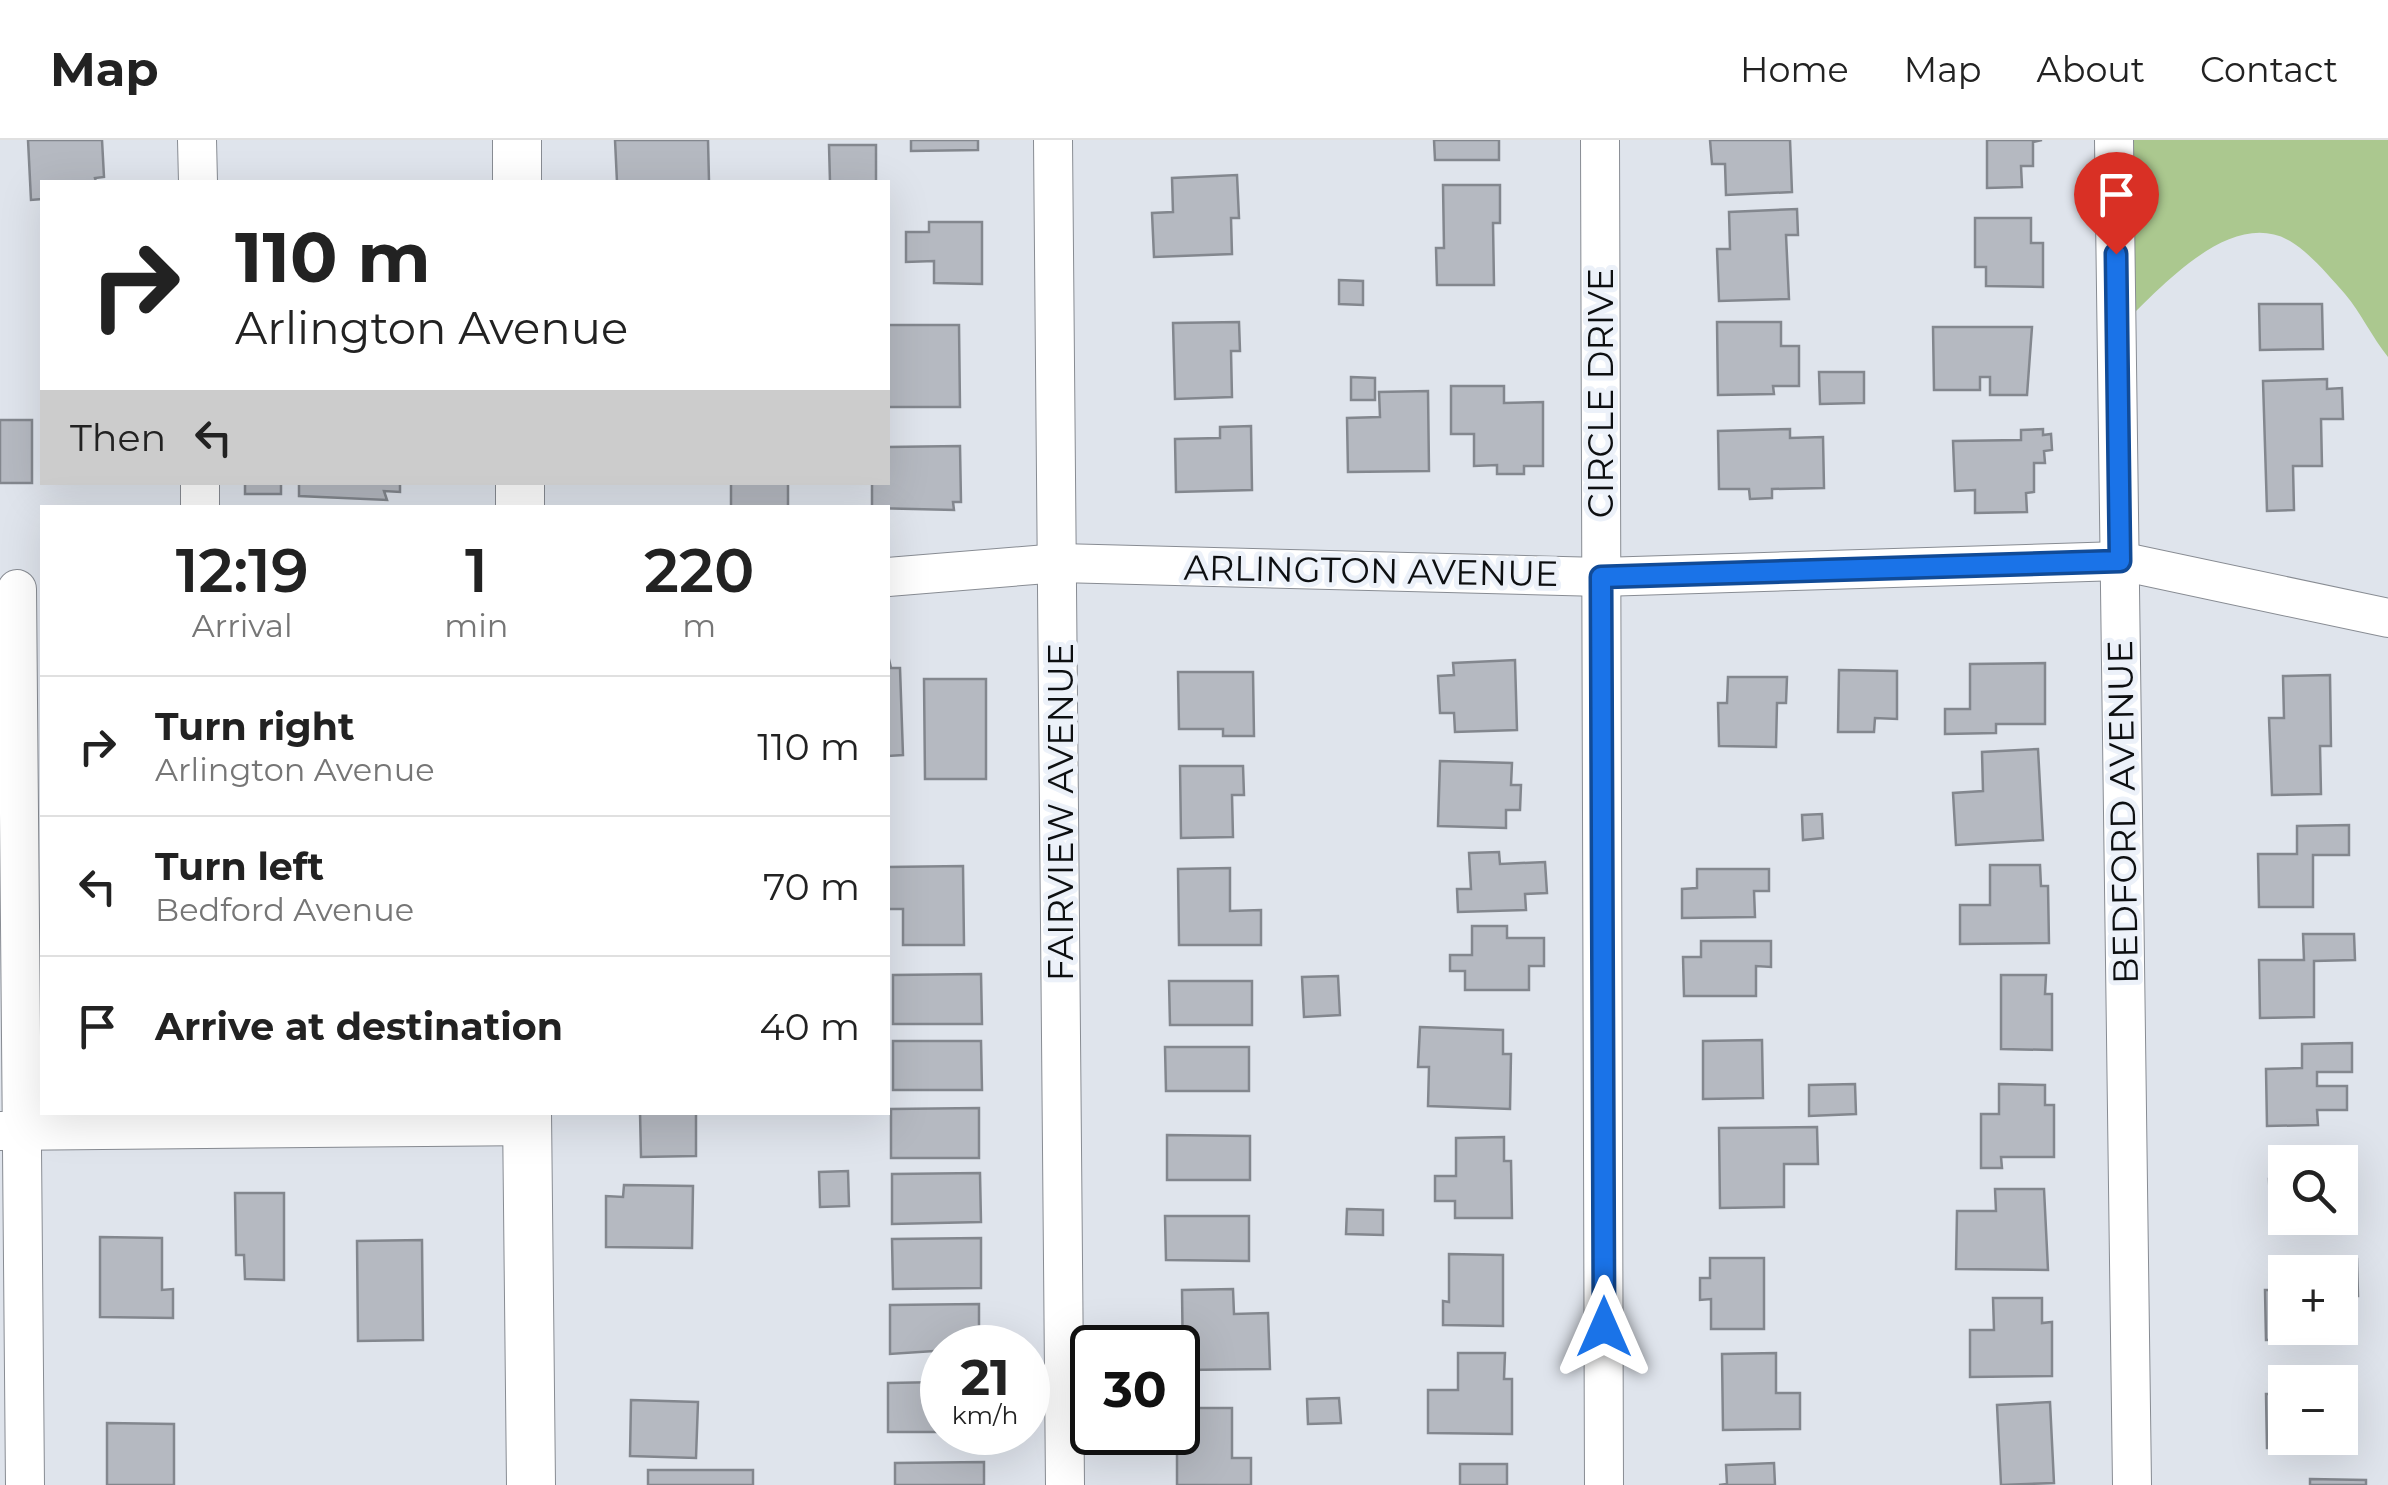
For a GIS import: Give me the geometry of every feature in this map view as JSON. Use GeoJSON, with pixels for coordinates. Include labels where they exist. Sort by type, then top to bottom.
{"type":"FeatureCollection","features":[{"type":"Feature","properties":{"kind":"street"},"geometry":{"type":"LineString","coordinates":[[198,140],[198,180]]}},
{"type":"Feature","properties":{"kind":"street"},"geometry":{"type":"LineString","coordinates":[[517,140],[518,180]]}},
{"type":"Feature","properties":{"kind":"street","name":"FAIRVIEW AVENUE"},"geometry":{"type":"LineString","coordinates":[[1053,140],[1060,563],[1064,1485]]}},
{"type":"Feature","properties":{"kind":"street","name":"CIRCLE DRIVE"},"geometry":{"type":"LineString","coordinates":[[1600,140],[1604,1485]]}},
{"type":"Feature","properties":{"kind":"street","name":"BEDFORD AVENUE"},"geometry":{"type":"LineString","coordinates":[[2114,140],[2132,1485]]}},
{"type":"Feature","properties":{"kind":"street","name":"ARLINGTON AVENUE"},"geometry":{"type":"LineString","coordinates":[[890,577],[1060,563],[1601,577],[2120,561],[2388,618]]}},
{"type":"Feature","properties":{"kind":"street"},"geometry":{"type":"LineString","coordinates":[[20,589],[11,1131],[25,1485]]}},
{"type":"Feature","properties":{"kind":"street"},"geometry":{"type":"LineString","coordinates":[[11,1131],[527,1119],[530,1485]]}},
{"type":"Feature","properties":{"kind":"green space"},"geometry":{"type":"Polygon","coordinates":[[[2114,140],[2388,140],[2388,357],[2351,301],[2319,265],[2290,241],[2267,233],[2243,235],[2195,259],[2117,330],[2114,140]]]}},
{"type":"Feature","properties":{"kind":"building"},"geometry":{"type":"Polygon","coordinates":[[[28,140],[102,140],[104,177],[40,180],[40,199],[31,200],[28,140]]]}},
{"type":"Feature","properties":{"kind":"building"},"geometry":{"type":"Polygon","coordinates":[[[615,140],[708,140],[709,180],[617,180],[615,140]]]}},
{"type":"Feature","properties":{"kind":"building"},"geometry":{"type":"Polygon","coordinates":[[[911,140],[978,140],[978,150],[911,151],[911,140]]]}},
{"type":"Feature","properties":{"kind":"building"},"geometry":{"type":"Polygon","coordinates":[[[1434,140],[1499,140],[1499,160],[1435,160],[1434,140]]]}},
{"type":"Feature","properties":{"kind":"building"},"geometry":{"type":"Polygon","coordinates":[[[1710,140],[1790,140],[1792,192],[1726,195],[1725,164],[1712,164],[1710,140]]]}},
{"type":"Feature","properties":{"kind":"building"},"geometry":{"type":"Polygon","coordinates":[[[1987,140],[2042,140],[2033,142],[2033,166],[2021,166],[2022,187],[1987,188],[1987,140]]]}},
{"type":"Feature","properties":{"kind":"building"},"geometry":{"type":"Polygon","coordinates":[[[829,145],[876,145],[876,180],[830,180],[829,145]]]}},
{"type":"Feature","properties":{"kind":"building"},"geometry":{"type":"Polygon","coordinates":[[[1237,175],[1239,218],[1231,218],[1232,254],[1154,257],[1152,213],[1173,212],[1172,178],[1237,175]]]}},
{"type":"Feature","properties":{"kind":"building"},"geometry":{"type":"Polygon","coordinates":[[[1443,185],[1500,185],[1500,223],[1493,223],[1494,285],[1437,285],[1436,248],[1444,248],[1443,185]]]}},
{"type":"Feature","properties":{"kind":"building"},"geometry":{"type":"Polygon","coordinates":[[[1797,209],[1798,235],[1786,235],[1789,299],[1719,301],[1717,249],[1730,249],[1729,212],[1797,209]]]}},
{"type":"Feature","properties":{"kind":"building"},"geometry":{"type":"Polygon","coordinates":[[[1975,218],[2031,218],[2031,243],[2043,243],[2043,287],[1986,286],[1986,267],[1975,267],[1975,218]]]}},
{"type":"Feature","properties":{"kind":"building"},"geometry":{"type":"Polygon","coordinates":[[[929,222],[982,222],[982,284],[934,283],[934,261],[906,262],[906,232],[929,232],[929,222]]]}},
{"type":"Feature","properties":{"kind":"building"},"geometry":{"type":"Polygon","coordinates":[[[1339,280],[1363,281],[1363,305],[1339,304],[1339,280]]]}},
{"type":"Feature","properties":{"kind":"building"},"geometry":{"type":"Polygon","coordinates":[[[2259,304],[2322,304],[2323,349],[2260,350],[2259,304]]]}},
{"type":"Feature","properties":{"kind":"building"},"geometry":{"type":"Polygon","coordinates":[[[1239,322],[1240,351],[1231,351],[1232,397],[1175,399],[1173,323],[1239,322]]]}},
{"type":"Feature","properties":{"kind":"building"},"geometry":{"type":"Polygon","coordinates":[[[1717,322],[1781,322],[1781,346],[1799,346],[1799,386],[1773,386],[1774,394],[1718,395],[1717,322]]]}},
{"type":"Feature","properties":{"kind":"building"},"geometry":{"type":"Polygon","coordinates":[[[890,325],[959,325],[960,407],[890,407],[890,325]]]}},
{"type":"Feature","properties":{"kind":"building"},"geometry":{"type":"Polygon","coordinates":[[[1933,327],[2032,327],[2027,395],[1990,395],[1990,377],[1980,377],[1980,390],[1934,390],[1933,327]]]}},
{"type":"Feature","properties":{"kind":"building"},"geometry":{"type":"Polygon","coordinates":[[[1819,372],[1864,372],[1864,403],[1820,404],[1819,372]]]}},
{"type":"Feature","properties":{"kind":"building"},"geometry":{"type":"Polygon","coordinates":[[[1351,377],[1375,378],[1375,400],[1351,400],[1351,377]]]}},
{"type":"Feature","properties":{"kind":"building"},"geometry":{"type":"Polygon","coordinates":[[[2327,379],[2327,389],[2342,388],[2343,419],[2321,419],[2322,466],[2293,466],[2294,510],[2267,511],[2263,381],[2327,379]]]}},
{"type":"Feature","properties":{"kind":"building"},"geometry":{"type":"Polygon","coordinates":[[[1451,386],[1504,386],[1504,403],[1543,402],[1543,466],[1524,466],[1524,474],[1497,474],[1497,465],[1474,466],[1474,434],[1451,434],[1451,386]]]}},
{"type":"Feature","properties":{"kind":"building"},"geometry":{"type":"Polygon","coordinates":[[[1428,391],[1429,471],[1348,472],[1347,418],[1380,417],[1379,392],[1428,391]]]}},
{"type":"Feature","properties":{"kind":"building"},"geometry":{"type":"Polygon","coordinates":[[[0,420],[32,420],[32,483],[0,483],[0,420]]]}},
{"type":"Feature","properties":{"kind":"building"},"geometry":{"type":"Polygon","coordinates":[[[1251,426],[1252,490],[1176,492],[1175,439],[1220,438],[1220,427],[1251,426]]]}},
{"type":"Feature","properties":{"kind":"building"},"geometry":{"type":"Polygon","coordinates":[[[1790,429],[1790,438],[1823,437],[1824,488],[1772,489],[1772,498],[1750,499],[1749,489],[1719,489],[1718,431],[1790,429]]]}},
{"type":"Feature","properties":{"kind":"building"},"geometry":{"type":"Polygon","coordinates":[[[2043,429],[2043,435],[2051,434],[2052,450],[2044,451],[2045,463],[2034,463],[2034,492],[2026,493],[2027,512],[1975,513],[1975,490],[1955,491],[1953,441],[2021,440],[2021,430],[2043,429]]]}},
{"type":"Feature","properties":{"kind":"building"},"geometry":{"type":"Polygon","coordinates":[[[960,446],[961,502],[953,502],[954,510],[872,505],[872,485],[890,485],[890,447],[960,446]]]}},
{"type":"Feature","properties":{"kind":"building"},"geometry":{"type":"Polygon","coordinates":[[[245,485],[281,485],[281,494],[245,494],[245,485]]]}},
{"type":"Feature","properties":{"kind":"building"},"geometry":{"type":"Polygon","coordinates":[[[299,485],[400,485],[400,492],[384,491],[387,500],[299,496],[299,485]]]}},
{"type":"Feature","properties":{"kind":"building"},"geometry":{"type":"Polygon","coordinates":[[[731,485],[788,485],[788,505],[731,505],[731,485]]]}},
{"type":"Feature","properties":{"kind":"building"},"geometry":{"type":"Polygon","coordinates":[[[1515,660],[1517,730],[1455,732],[1454,713],[1440,713],[1438,676],[1454,675],[1453,663],[1515,660]]]}},
{"type":"Feature","properties":{"kind":"building"},"geometry":{"type":"Polygon","coordinates":[[[2045,663],[2045,724],[1996,724],[1996,733],[1945,734],[1945,709],[1970,709],[1970,664],[2045,663]]]}},
{"type":"Feature","properties":{"kind":"building"},"geometry":{"type":"Polygon","coordinates":[[[890,664],[891,668],[900,668],[903,755],[890,756],[890,664]]]}},
{"type":"Feature","properties":{"kind":"building"},"geometry":{"type":"Polygon","coordinates":[[[1839,670],[1897,671],[1897,719],[1875,718],[1874,732],[1838,732],[1839,670]]]}},
{"type":"Feature","properties":{"kind":"building"},"geometry":{"type":"Polygon","coordinates":[[[1178,672],[1253,672],[1254,736],[1223,736],[1223,729],[1179,729],[1178,672]]]}},
{"type":"Feature","properties":{"kind":"building"},"geometry":{"type":"Polygon","coordinates":[[[2330,675],[2331,746],[2320,746],[2321,794],[2272,795],[2269,718],[2284,718],[2283,676],[2330,675]]]}},
{"type":"Feature","properties":{"kind":"building"},"geometry":{"type":"Polygon","coordinates":[[[1728,677],[1787,677],[1786,703],[1777,703],[1776,747],[1719,746],[1718,703],[1727,703],[1728,677]]]}},
{"type":"Feature","properties":{"kind":"building"},"geometry":{"type":"Polygon","coordinates":[[[924,679],[986,679],[986,779],[925,779],[924,679]]]}},
{"type":"Feature","properties":{"kind":"building"},"geometry":{"type":"Polygon","coordinates":[[[2038,749],[2043,840],[1956,845],[1953,793],[1983,791],[1982,752],[2038,749]]]}},
{"type":"Feature","properties":{"kind":"building"},"geometry":{"type":"Polygon","coordinates":[[[1440,761],[1512,763],[1511,785],[1521,785],[1520,810],[1506,810],[1506,828],[1438,826],[1440,761]]]}},
{"type":"Feature","properties":{"kind":"building"},"geometry":{"type":"Polygon","coordinates":[[[1180,766],[1243,766],[1244,795],[1232,795],[1233,837],[1181,838],[1180,766]]]}},
{"type":"Feature","properties":{"kind":"building"},"geometry":{"type":"Polygon","coordinates":[[[1822,814],[1823,838],[1803,840],[1802,815],[1822,814]]]}},
{"type":"Feature","properties":{"kind":"building"},"geometry":{"type":"Polygon","coordinates":[[[2349,825],[2349,855],[2313,855],[2313,907],[2259,907],[2258,854],[2297,854],[2297,826],[2349,825]]]}},
{"type":"Feature","properties":{"kind":"building"},"geometry":{"type":"Polygon","coordinates":[[[1499,852],[1500,864],[1545,862],[1547,893],[1525,894],[1526,910],[1458,912],[1457,889],[1471,889],[1469,853],[1499,852]]]}},
{"type":"Feature","properties":{"kind":"building"},"geometry":{"type":"Polygon","coordinates":[[[1990,865],[2040,865],[2041,886],[2048,886],[2049,943],[1960,944],[1960,905],[1990,905],[1990,865]]]}},
{"type":"Feature","properties":{"kind":"building"},"geometry":{"type":"Polygon","coordinates":[[[963,866],[964,945],[903,945],[903,909],[890,909],[890,867],[963,866]]]}},
{"type":"Feature","properties":{"kind":"building"},"geometry":{"type":"Polygon","coordinates":[[[1230,868],[1230,911],[1261,910],[1261,945],[1179,945],[1178,869],[1230,868]]]}},
{"type":"Feature","properties":{"kind":"building"},"geometry":{"type":"Polygon","coordinates":[[[1697,869],[1769,869],[1769,891],[1754,891],[1755,917],[1682,918],[1682,889],[1697,888],[1697,869]]]}},
{"type":"Feature","properties":{"kind":"building"},"geometry":{"type":"Polygon","coordinates":[[[1472,926],[1507,926],[1507,938],[1544,938],[1544,966],[1529,966],[1529,990],[1465,990],[1465,971],[1450,971],[1450,955],[1472,955],[1472,926]]]}},
{"type":"Feature","properties":{"kind":"building"},"geometry":{"type":"Polygon","coordinates":[[[2303,934],[2354,934],[2355,960],[2314,961],[2314,1017],[2260,1018],[2259,960],[2304,960],[2303,934]]]}},
{"type":"Feature","properties":{"kind":"building"},"geometry":{"type":"Polygon","coordinates":[[[1701,941],[1771,941],[1771,967],[1756,966],[1756,996],[1684,996],[1683,957],[1701,957],[1701,941]]]}},
{"type":"Feature","properties":{"kind":"building"},"geometry":{"type":"Polygon","coordinates":[[[981,974],[982,1024],[893,1024],[893,975],[981,974]]]}},
{"type":"Feature","properties":{"kind":"building"},"geometry":{"type":"Polygon","coordinates":[[[2001,975],[2046,975],[2045,994],[2052,994],[2052,1050],[2001,1049],[2001,975]]]}},
{"type":"Feature","properties":{"kind":"building"},"geometry":{"type":"Polygon","coordinates":[[[1338,976],[1340,1015],[1304,1017],[1302,977],[1338,976]]]}},
{"type":"Feature","properties":{"kind":"building"},"geometry":{"type":"Polygon","coordinates":[[[1169,981],[1252,981],[1252,1025],[1170,1025],[1169,981]]]}},
{"type":"Feature","properties":{"kind":"building"},"geometry":{"type":"Polygon","coordinates":[[[1420,1027],[1503,1030],[1503,1054],[1511,1054],[1510,1109],[1428,1106],[1429,1067],[1418,1067],[1420,1027]]]}},
{"type":"Feature","properties":{"kind":"building"},"geometry":{"type":"Polygon","coordinates":[[[1762,1040],[1763,1098],[1703,1099],[1703,1041],[1762,1040]]]}},
{"type":"Feature","properties":{"kind":"building"},"geometry":{"type":"Polygon","coordinates":[[[893,1041],[981,1041],[982,1090],[893,1090],[893,1041]]]}},
{"type":"Feature","properties":{"kind":"building"},"geometry":{"type":"Polygon","coordinates":[[[2352,1043],[2352,1072],[2317,1072],[2317,1086],[2347,1086],[2347,1110],[2317,1110],[2318,1125],[2267,1126],[2266,1069],[2302,1068],[2302,1044],[2352,1043]]]}},
{"type":"Feature","properties":{"kind":"building"},"geometry":{"type":"Polygon","coordinates":[[[1165,1047],[1249,1047],[1249,1091],[1166,1091],[1165,1047]]]}},
{"type":"Feature","properties":{"kind":"building"},"geometry":{"type":"Polygon","coordinates":[[[1855,1084],[1856,1114],[1809,1116],[1809,1085],[1855,1084]]]}},
{"type":"Feature","properties":{"kind":"building"},"geometry":{"type":"Polygon","coordinates":[[[1999,1084],[2045,1085],[2045,1105],[2054,1105],[2054,1157],[2001,1157],[2002,1168],[1981,1168],[1981,1114],[1999,1114],[1999,1084]]]}},
{"type":"Feature","properties":{"kind":"building"},"geometry":{"type":"Polygon","coordinates":[[[979,1108],[979,1158],[891,1158],[891,1109],[979,1108]]]}},
{"type":"Feature","properties":{"kind":"building"},"geometry":{"type":"Polygon","coordinates":[[[640,1115],[696,1115],[696,1156],[641,1157],[640,1115]]]}},
{"type":"Feature","properties":{"kind":"building"},"geometry":{"type":"Polygon","coordinates":[[[1817,1127],[1818,1164],[1784,1164],[1784,1207],[1720,1208],[1719,1128],[1817,1127]]]}},
{"type":"Feature","properties":{"kind":"building"},"geometry":{"type":"Polygon","coordinates":[[[1167,1135],[1250,1136],[1250,1180],[1167,1180],[1167,1135]]]}},
{"type":"Feature","properties":{"kind":"building"},"geometry":{"type":"Polygon","coordinates":[[[1504,1137],[1504,1161],[1511,1161],[1512,1218],[1455,1218],[1455,1201],[1435,1201],[1435,1176],[1456,1176],[1456,1138],[1504,1137]]]}},
{"type":"Feature","properties":{"kind":"building"},"geometry":{"type":"Polygon","coordinates":[[[848,1171],[849,1206],[820,1207],[819,1172],[848,1171]]]}},
{"type":"Feature","properties":{"kind":"building"},"geometry":{"type":"Polygon","coordinates":[[[980,1173],[981,1222],[892,1224],[892,1174],[980,1173]]]}},
{"type":"Feature","properties":{"kind":"building"},"geometry":{"type":"Polygon","coordinates":[[[624,1185],[693,1186],[692,1248],[606,1247],[606,1196],[623,1197],[624,1185]]]}},
{"type":"Feature","properties":{"kind":"building"},"geometry":{"type":"Polygon","coordinates":[[[1995,1189],[2044,1189],[2048,1270],[1956,1269],[1957,1211],[1996,1211],[1995,1189]]]}},
{"type":"Feature","properties":{"kind":"building"},"geometry":{"type":"Polygon","coordinates":[[[235,1193],[284,1193],[284,1280],[245,1279],[244,1255],[236,1255],[235,1193]]]}},
{"type":"Feature","properties":{"kind":"building"},"geometry":{"type":"Polygon","coordinates":[[[1347,1209],[1383,1210],[1383,1235],[1346,1234],[1347,1209]]]}},
{"type":"Feature","properties":{"kind":"building"},"geometry":{"type":"Polygon","coordinates":[[[1165,1216],[1249,1216],[1249,1261],[1166,1260],[1165,1216]]]}},
{"type":"Feature","properties":{"kind":"building"},"geometry":{"type":"Polygon","coordinates":[[[100,1237],[162,1238],[162,1290],[173,1289],[173,1318],[100,1317],[100,1237]]]}},
{"type":"Feature","properties":{"kind":"building"},"geometry":{"type":"Polygon","coordinates":[[[981,1238],[981,1288],[893,1289],[892,1239],[981,1238]]]}},
{"type":"Feature","properties":{"kind":"building"},"geometry":{"type":"Polygon","coordinates":[[[422,1240],[423,1340],[358,1341],[357,1241],[422,1240]]]}},
{"type":"Feature","properties":{"kind":"building"},"geometry":{"type":"Polygon","coordinates":[[[1449,1254],[1503,1255],[1503,1326],[1443,1325],[1443,1301],[1449,1302],[1449,1254]]]}},
{"type":"Feature","properties":{"kind":"building"},"geometry":{"type":"Polygon","coordinates":[[[1710,1258],[1764,1258],[1764,1329],[1711,1329],[1711,1299],[1700,1300],[1700,1278],[1710,1278],[1710,1258]]]}},
{"type":"Feature","properties":{"kind":"building"},"geometry":{"type":"Polygon","coordinates":[[[1233,1289],[1234,1314],[1268,1313],[1270,1369],[1200,1370],[1200,1325],[1182,1325],[1182,1290],[1233,1289]]]}},
{"type":"Feature","properties":{"kind":"building"},"geometry":{"type":"Polygon","coordinates":[[[2268,1290],[2268,1340],[2266,1340],[2268,1290]]]}},
{"type":"Feature","properties":{"kind":"building"},"geometry":{"type":"Polygon","coordinates":[[[1993,1298],[2042,1298],[2042,1323],[2052,1322],[2052,1376],[1970,1377],[1970,1330],[1994,1330],[1993,1298]]]}},
{"type":"Feature","properties":{"kind":"building"},"geometry":{"type":"Polygon","coordinates":[[[979,1304],[979,1325],[920,1325],[920,1352],[890,1354],[890,1305],[979,1304]]]}},
{"type":"Feature","properties":{"kind":"building"},"geometry":{"type":"Polygon","coordinates":[[[1458,1353],[1505,1353],[1504,1379],[1512,1379],[1512,1434],[1428,1433],[1428,1390],[1458,1390],[1458,1353]]]}},
{"type":"Feature","properties":{"kind":"building"},"geometry":{"type":"Polygon","coordinates":[[[1776,1353],[1776,1393],[1800,1393],[1800,1429],[1723,1430],[1722,1354],[1776,1353]]]}},
{"type":"Feature","properties":{"kind":"building"},"geometry":{"type":"Polygon","coordinates":[[[920,1382],[920,1432],[888,1432],[888,1383],[920,1382]]]}},
{"type":"Feature","properties":{"kind":"building"},"geometry":{"type":"Polygon","coordinates":[[[2266,1394],[2268,1394],[2268,1448],[2266,1394]]]}},
{"type":"Feature","properties":{"kind":"building"},"geometry":{"type":"Polygon","coordinates":[[[1339,1398],[1341,1423],[1308,1424],[1307,1399],[1339,1398]]]}},
{"type":"Feature","properties":{"kind":"building"},"geometry":{"type":"Polygon","coordinates":[[[631,1400],[698,1402],[696,1458],[630,1456],[631,1400]]]}},
{"type":"Feature","properties":{"kind":"building"},"geometry":{"type":"Polygon","coordinates":[[[2050,1402],[2054,1483],[2001,1485],[1997,1405],[2050,1402]]]}},
{"type":"Feature","properties":{"kind":"building"},"geometry":{"type":"Polygon","coordinates":[[[1200,1408],[1232,1408],[1232,1458],[1251,1458],[1251,1485],[1177,1485],[1177,1455],[1200,1455],[1200,1408]]]}},
{"type":"Feature","properties":{"kind":"building"},"geometry":{"type":"Polygon","coordinates":[[[107,1423],[174,1424],[174,1485],[107,1485],[107,1423]]]}},
{"type":"Feature","properties":{"kind":"building"},"geometry":{"type":"Polygon","coordinates":[[[984,1462],[984,1485],[895,1485],[895,1463],[984,1462]]]}},
{"type":"Feature","properties":{"kind":"building"},"geometry":{"type":"Polygon","coordinates":[[[1774,1463],[1775,1485],[1719,1485],[1727,1484],[1726,1465],[1774,1463]]]}},
{"type":"Feature","properties":{"kind":"building"},"geometry":{"type":"Polygon","coordinates":[[[1460,1464],[1507,1464],[1507,1485],[1460,1485],[1460,1464]]]}},
{"type":"Feature","properties":{"kind":"building"},"geometry":{"type":"Polygon","coordinates":[[[648,1470],[753,1470],[753,1485],[648,1485],[648,1470]]]}},
{"type":"Feature","properties":{"kind":"building"},"geometry":{"type":"Polygon","coordinates":[[[2310,1479],[2366,1480],[2366,1485],[2310,1485],[2310,1479]]]}},
{"type":"Feature","properties":{"kind":"route"},"geometry":{"type":"LineString","coordinates":[[1604,1327],[1601,577],[2120,561],[2116,254]]}}]}
